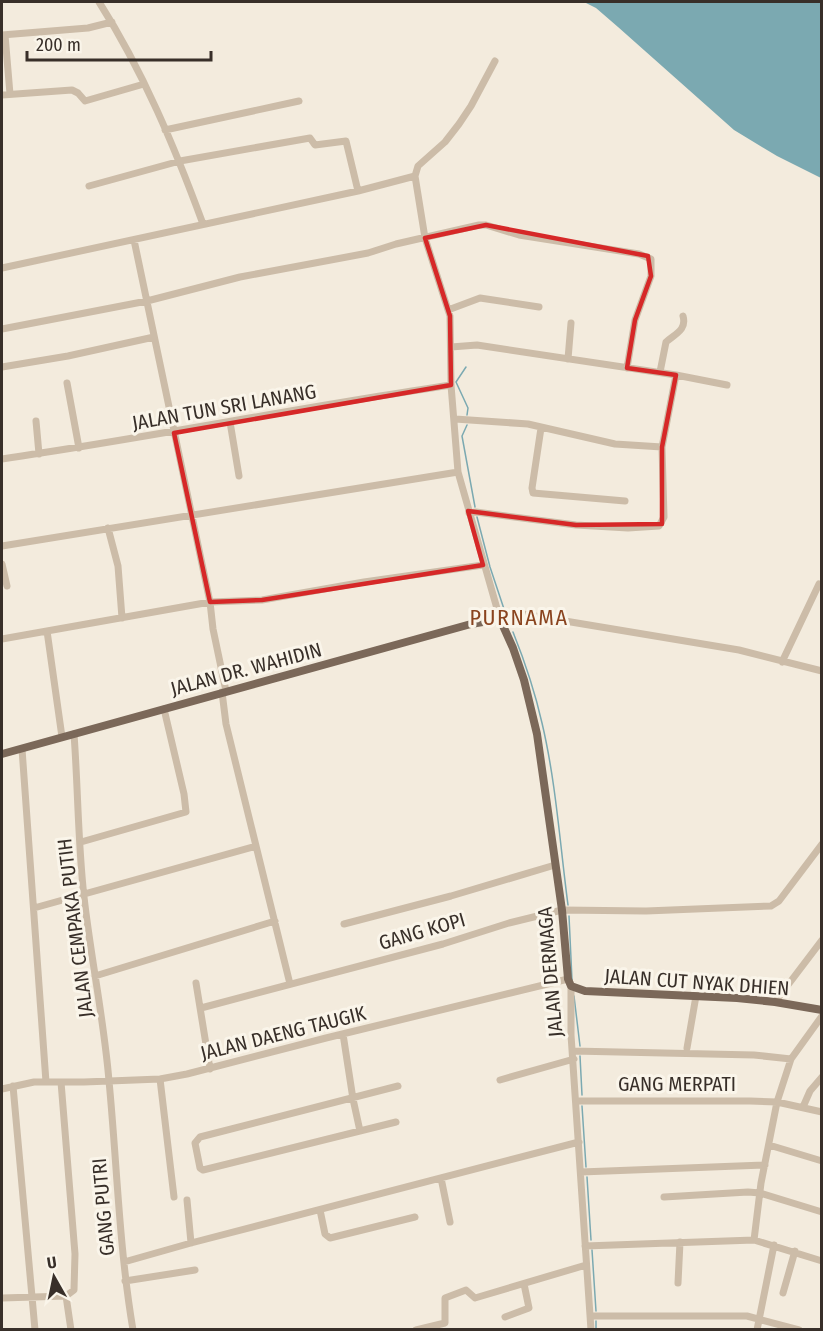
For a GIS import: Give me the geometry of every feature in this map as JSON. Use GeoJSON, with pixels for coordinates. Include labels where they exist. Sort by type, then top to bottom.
{"type":"FeatureCollection","features":[{"type":"Feature","properties":{"kind":"main road","name":"JALAN DR. WAHIDIN"},"geometry":{"type":"LineString","coordinates":[[2,754],[471,624],[500,619]]}},
{"type":"Feature","properties":{"kind":"main road","name":"JALAN DERMAGA"},"geometry":{"type":"LineString","coordinates":[[500,619],[513,648],[534,716],[562,910],[569,982]]}},
{"type":"Feature","properties":{"kind":"main road","name":"JALAN CUT NYAK DHIEN"},"geometry":{"type":"LineString","coordinates":[[569,982],[585,991],[775,1002],[822,1010]]}},
{"type":"Feature","properties":{"kind":"street"},"geometry":{"type":"LineString","coordinates":[[99,2],[144,84],[180,161],[203,224]]}},
{"type":"Feature","properties":{"kind":"street"},"geometry":{"type":"LineString","coordinates":[[10,94],[3,35],[88,28],[112,22]]}},
{"type":"Feature","properties":{"kind":"street"},"geometry":{"type":"LineString","coordinates":[[495,61],[459,124],[445,142],[418,165],[415,176],[425,238],[451,324],[452,385],[458,472],[500,619],[509,614],[524,614],[739,650],[822,671]]}},
{"type":"Feature","properties":{"kind":"street"},"geometry":{"type":"LineString","coordinates":[[2,95],[72,90],[85,101],[144,84]]}},
{"type":"Feature","properties":{"kind":"street"},"geometry":{"type":"LineString","coordinates":[[165,130],[299,101]]}},
{"type":"Feature","properties":{"kind":"street"},"geometry":{"type":"LineString","coordinates":[[89,186],[180,161],[310,138],[315,145],[347,142],[358,190]]}},
{"type":"Feature","properties":{"kind":"street"},"geometry":{"type":"LineString","coordinates":[[2,268],[415,176]]}},
{"type":"Feature","properties":{"kind":"street"},"geometry":{"type":"LineString","coordinates":[[2,329],[147,301],[240,277],[363,254],[468,227],[486,225],[512,234],[648,256],[652,263],[651,276],[635,320],[627,368]]}},
{"type":"Feature","properties":{"kind":"street"},"geometry":{"type":"LineString","coordinates":[[134,240],[210,602],[224,691],[226,724],[290,984]]}},
{"type":"Feature","properties":{"kind":"street"},"geometry":{"type":"LineString","coordinates":[[448,310],[480,298],[539,307]]}},
{"type":"Feature","properties":{"kind":"street"},"geometry":{"type":"LineString","coordinates":[[660,372],[666,342],[680,332],[684,323],[683,316]]}},
{"type":"Feature","properties":{"kind":"street"},"geometry":{"type":"LineString","coordinates":[[568,359],[571,323]]}},
{"type":"Feature","properties":{"kind":"street"},"geometry":{"type":"LineString","coordinates":[[2,367],[68,356],[154,337]]}},
{"type":"Feature","properties":{"kind":"street"},"geometry":{"type":"LineString","coordinates":[[451,347],[477,345],[660,372],[727,386]]}},
{"type":"Feature","properties":{"kind":"street"},"geometry":{"type":"LineString","coordinates":[[469,513],[576,525],[628,528],[659,526],[664,517],[662,447],[676,375]]}},
{"type":"Feature","properties":{"kind":"street"},"geometry":{"type":"LineString","coordinates":[[67,383],[79,448]]}},
{"type":"Feature","properties":{"kind":"street","name":"JALAN TUN SRI LANANG"},"geometry":{"type":"LineString","coordinates":[[2,459],[174,433],[356,399],[452,385]]}},
{"type":"Feature","properties":{"kind":"street"},"geometry":{"type":"LineString","coordinates":[[455,419],[528,424],[615,444],[662,447]]}},
{"type":"Feature","properties":{"kind":"street"},"geometry":{"type":"LineString","coordinates":[[36,421],[39,454]]}},
{"type":"Feature","properties":{"kind":"street"},"geometry":{"type":"LineString","coordinates":[[230,422],[239,476]]}},
{"type":"Feature","properties":{"kind":"street"},"geometry":{"type":"LineString","coordinates":[[541,428],[533,493],[625,501]]}},
{"type":"Feature","properties":{"kind":"street"},"geometry":{"type":"LineString","coordinates":[[2,546],[458,472]]}},
{"type":"Feature","properties":{"kind":"street"},"geometry":{"type":"LineString","coordinates":[[108,528],[117,567],[122,618]]}},
{"type":"Feature","properties":{"kind":"street"},"geometry":{"type":"LineString","coordinates":[[2,564],[7,585]]}},
{"type":"Feature","properties":{"kind":"street"},"geometry":{"type":"LineString","coordinates":[[2,639],[210,602],[262,600],[364,582],[483,565]]}},
{"type":"Feature","properties":{"kind":"street"},"geometry":{"type":"LineString","coordinates":[[782,662],[819,584]]}},
{"type":"Feature","properties":{"kind":"street"},"geometry":{"type":"LineString","coordinates":[[47,631],[62,737]]}},
{"type":"Feature","properties":{"kind":"street"},"geometry":{"type":"LineString","coordinates":[[81,842],[186,812],[184,794],[164,709]]}},
{"type":"Feature","properties":{"kind":"street","name":"JALAN CEMPAKA PUTIH"},"geometry":{"type":"LineString","coordinates":[[74,734],[83,893],[102,1013],[109,1081]]}},
{"type":"Feature","properties":{"kind":"street"},"geometry":{"type":"LineString","coordinates":[[22,749],[46,1082]]}},
{"type":"Feature","properties":{"kind":"street","name":"GANG KOPI"},"geometry":{"type":"LineString","coordinates":[[201,1008],[443,944],[517,920],[562,910],[646,911],[771,906],[779,901],[822,844]]}},
{"type":"Feature","properties":{"kind":"street"},"geometry":{"type":"LineString","coordinates":[[34,908],[256,846]]}},
{"type":"Feature","properties":{"kind":"street"},"geometry":{"type":"LineString","coordinates":[[344,924],[451,896],[555,865]]}},
{"type":"Feature","properties":{"kind":"street"},"geometry":{"type":"LineString","coordinates":[[95,976],[275,921]]}},
{"type":"Feature","properties":{"kind":"street"},"geometry":{"type":"LineString","coordinates":[[775,1002],[822,940]]}},
{"type":"Feature","properties":{"kind":"street","name":"JALAN DAENG TAUGIK"},"geometry":{"type":"LineString","coordinates":[[2,1089],[34,1082],[160,1079],[210,1069],[343,1034],[569,982]]}},
{"type":"Feature","properties":{"kind":"street","name":"JALAN DERMAGA"},"geometry":{"type":"LineString","coordinates":[[569,982],[591,1329]]}},
{"type":"Feature","properties":{"kind":"street"},"geometry":{"type":"LineString","coordinates":[[196,983],[210,1069]]}},
{"type":"Feature","properties":{"kind":"street"},"geometry":{"type":"LineString","coordinates":[[687,1048],[696,996]]}},
{"type":"Feature","properties":{"kind":"street"},"geometry":{"type":"LineString","coordinates":[[754,1240],[760,1193],[777,1102],[791,1059],[822,1016]]}},
{"type":"Feature","properties":{"kind":"street"},"geometry":{"type":"LineString","coordinates":[[343,1034],[360,1131]]}},
{"type":"Feature","properties":{"kind":"street"},"geometry":{"type":"LineString","coordinates":[[500,1080],[574,1055],[685,1053],[754,1055],[791,1059]]}},
{"type":"Feature","properties":{"kind":"street"},"geometry":{"type":"LineString","coordinates":[[803,1107],[810,1091],[822,1077]]}},
{"type":"Feature","properties":{"kind":"street"},"geometry":{"type":"LineString","coordinates":[[160,1079],[174,1197]]}},
{"type":"Feature","properties":{"kind":"street","name":"GANG PUTRI"},"geometry":{"type":"LineString","coordinates":[[109,1081],[125,1281],[133,1329]]}},
{"type":"Feature","properties":{"kind":"street"},"geometry":{"type":"LineString","coordinates":[[2,1298],[66,1296],[74,1290],[75,1254],[61,1082]]}},
{"type":"Feature","properties":{"kind":"street"},"geometry":{"type":"LineString","coordinates":[[13,1086],[35,1329]]}},
{"type":"Feature","properties":{"kind":"street"},"geometry":{"type":"LineString","coordinates":[[396,1122],[203,1170],[200,1168],[196,1152],[195,1143],[200,1137],[398,1086]]}},
{"type":"Feature","properties":{"kind":"street","name":"GANG MERPATI"},"geometry":{"type":"LineString","coordinates":[[576,1101],[777,1102],[822,1112]]}},
{"type":"Feature","properties":{"kind":"street"},"geometry":{"type":"LineString","coordinates":[[124,1262],[579,1142]]}},
{"type":"Feature","properties":{"kind":"street"},"geometry":{"type":"LineString","coordinates":[[770,1145],[822,1161]]}},
{"type":"Feature","properties":{"kind":"street"},"geometry":{"type":"LineString","coordinates":[[580,1172],[765,1165]]}},
{"type":"Feature","properties":{"kind":"street"},"geometry":{"type":"LineString","coordinates":[[441,1178],[450,1222]]}},
{"type":"Feature","properties":{"kind":"street"},"geometry":{"type":"LineString","coordinates":[[664,1197],[760,1193],[822,1212]]}},
{"type":"Feature","properties":{"kind":"street"},"geometry":{"type":"LineString","coordinates":[[187,1200],[191,1243]]}},
{"type":"Feature","properties":{"kind":"street"},"geometry":{"type":"LineString","coordinates":[[320,1210],[325,1234],[330,1238],[415,1217]]}},
{"type":"Feature","properties":{"kind":"street"},"geometry":{"type":"LineString","coordinates":[[585,1246],[754,1240],[822,1261]]}},
{"type":"Feature","properties":{"kind":"street"},"geometry":{"type":"LineString","coordinates":[[678,1283],[680,1242]]}},
{"type":"Feature","properties":{"kind":"street"},"geometry":{"type":"LineString","coordinates":[[757,1329],[774,1245]]}},
{"type":"Feature","properties":{"kind":"street"},"geometry":{"type":"LineString","coordinates":[[783,1293],[795,1251]]}},
{"type":"Feature","properties":{"kind":"street"},"geometry":{"type":"LineString","coordinates":[[416,1329],[446,1322],[446,1297],[466,1290],[475,1298],[586,1265]]}},
{"type":"Feature","properties":{"kind":"street"},"geometry":{"type":"LineString","coordinates":[[125,1281],[195,1270]]}},
{"type":"Feature","properties":{"kind":"street"},"geometry":{"type":"LineString","coordinates":[[505,1317],[529,1308],[524,1284]]}},
{"type":"Feature","properties":{"kind":"street"},"geometry":{"type":"LineString","coordinates":[[66,1296],[71,1329]]}},
{"type":"Feature","properties":{"kind":"street"},"geometry":{"type":"LineString","coordinates":[[590,1316],[735,1316],[759,1319],[799,1329]]}},
{"type":"Feature","properties":{"kind":"highlighted area"},"geometry":{"type":"Polygon","coordinates":[[[486,225],[648,256],[651,276],[635,320],[627,368],[676,375],[662,447],[662,524],[576,525],[468,511],[483,565],[262,600],[210,602],[174,433],[451,385],[450,316],[425,238],[486,225]]]}},
{"type":"Feature","properties":{"kind":"water"},"geometry":{"type":"Polygon","coordinates":[[[584,2],[821,2],[821,178],[777,156],[734,130],[596,8],[584,2]]]}},
{"type":"Feature","properties":{"kind":"waterway"},"geometry":{"type":"LineString","coordinates":[[466,367],[456,382],[468,408],[467,415]]}},
{"type":"Feature","properties":{"kind":"waterway"},"geometry":{"type":"LineString","coordinates":[[467,425],[462,436],[475,507]]}},
{"type":"Feature","properties":{"kind":"waterway"},"geometry":{"type":"LineString","coordinates":[[477,517],[505,612]]}},
{"type":"Feature","properties":{"kind":"waterway"},"geometry":{"type":"LineString","coordinates":[[513,632],[533,688],[547,745],[568,905]]}},
{"type":"Feature","properties":{"kind":"waterway"},"geometry":{"type":"LineString","coordinates":[[569,916],[572,980]]}},
{"type":"Feature","properties":{"kind":"waterway"},"geometry":{"type":"LineString","coordinates":[[574,996],[580,1046]]}},
{"type":"Feature","properties":{"kind":"waterway"},"geometry":{"type":"LineString","coordinates":[[580,1056],[582,1095]]}},
{"type":"Feature","properties":{"kind":"waterway"},"geometry":{"type":"LineString","coordinates":[[582,1106],[586,1167]]}},
{"type":"Feature","properties":{"kind":"waterway"},"geometry":{"type":"LineString","coordinates":[[587,1177],[591,1240]]}},
{"type":"Feature","properties":{"kind":"waterway"},"geometry":{"type":"LineString","coordinates":[[592,1250],[596,1311]]}},
{"type":"Feature","properties":{"kind":"waterway"},"geometry":{"type":"LineString","coordinates":[[596,1321],[596,1330]]}},
{"type":"Feature","properties":{"kind":"district","name":"PURNAMA"},"geometry":{"type":"Point","coordinates":[519,617]}}]}
